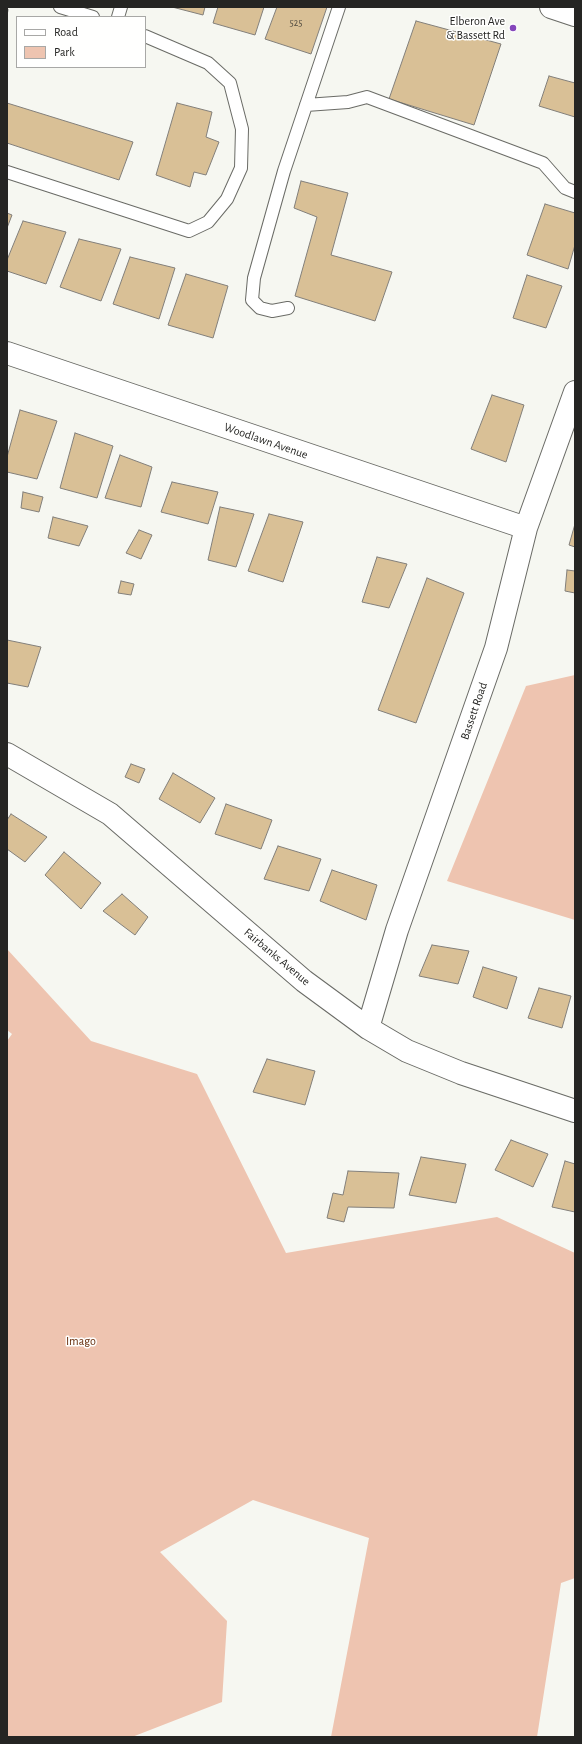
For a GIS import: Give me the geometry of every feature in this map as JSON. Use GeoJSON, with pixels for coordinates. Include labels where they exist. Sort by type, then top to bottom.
{"type":"FeatureCollection","features":[{"type":"Feature","properties":{"kind":"street"},"geometry":{"type":"LineString","coordinates":[[551,7],[575,15]]}},
{"type":"Feature","properties":{"kind":"street","name":"Woodlawn Avenue"},"geometry":{"type":"LineString","coordinates":[[7,353],[526,528]]}},
{"type":"Feature","properties":{"kind":"street","name":"Bassett Road"},"geometry":{"type":"LineString","coordinates":[[368,1028],[396,930],[496,648],[526,528],[575,392]]}},
{"type":"Feature","properties":{"kind":"street","name":"Fairbanks Avenue"},"geometry":{"type":"LineString","coordinates":[[7,754],[110,814],[304,981],[327,996],[368,1028],[407,1051],[460,1073],[575,1111]]}},
{"type":"Feature","properties":{"kind":"lane"},"geometry":{"type":"LineString","coordinates":[[60,7],[90,16]]}},
{"type":"Feature","properties":{"kind":"lane"},"geometry":{"type":"LineString","coordinates":[[288,308],[272,311],[260,308],[252,300],[254,278],[284,171],[338,7]]}},
{"type":"Feature","properties":{"kind":"lane"},"geometry":{"type":"LineString","coordinates":[[7,172],[189,231],[208,222],[227,199],[241,168],[242,129],[230,83],[208,63],[146,36]]}},
{"type":"Feature","properties":{"kind":"lane"},"geometry":{"type":"LineString","coordinates":[[306,105],[348,102],[367,97],[543,163],[565,188],[575,192]]}},
{"type":"Feature","properties":{"kind":"path"},"geometry":{"type":"LineString","coordinates":[[7,12],[8,7]]}},
{"type":"Feature","properties":{"kind":"green space"},"geometry":{"type":"Polygon","coordinates":[[[575,675],[575,920],[447,881],[526,686],[575,675]]]}},
{"type":"Feature","properties":{"kind":"green space","name":"Imago"},"geometry":{"type":"Polygon","coordinates":[[[7,949],[91,1041],[197,1074],[286,1253],[497,1217],[575,1253],[575,1578],[561,1583],[537,1737],[331,1737],[369,1538],[253,1500],[160,1552],[227,1621],[222,1702],[132,1737],[7,1737],[7,1041],[12,1034],[7,1030],[7,949]]]}},
{"type":"Feature","properties":{"kind":"building"},"geometry":{"type":"Polygon","coordinates":[[[172,7],[205,7],[203,15],[172,7]]]}},
{"type":"Feature","properties":{"kind":"building"},"geometry":{"type":"Polygon","coordinates":[[[218,7],[264,7],[255,35],[213,23],[218,7]]]}},
{"type":"Feature","properties":{"kind":"building"},"geometry":{"type":"Polygon","coordinates":[[[277,7],[327,7],[311,54],[265,39],[277,7]]]}},
{"type":"Feature","properties":{"kind":"building"},"geometry":{"type":"Polygon","coordinates":[[[416,21],[501,44],[474,125],[389,99],[416,21]]]}},
{"type":"Feature","properties":{"kind":"building"},"geometry":{"type":"Polygon","coordinates":[[[549,76],[575,83],[575,117],[539,106],[549,76]]]}},
{"type":"Feature","properties":{"kind":"building"},"geometry":{"type":"Polygon","coordinates":[[[7,103],[133,142],[119,180],[7,143],[7,103]]]}},
{"type":"Feature","properties":{"kind":"building"},"geometry":{"type":"Polygon","coordinates":[[[177,103],[212,112],[206,137],[219,142],[206,175],[194,172],[190,187],[156,175],[177,103]]]}},
{"type":"Feature","properties":{"kind":"building"},"geometry":{"type":"Polygon","coordinates":[[[301,181],[348,193],[331,255],[392,272],[375,321],[295,296],[317,217],[294,208],[301,181]]]}},
{"type":"Feature","properties":{"kind":"building"},"geometry":{"type":"Polygon","coordinates":[[[545,204],[575,213],[575,245],[568,269],[527,255],[545,204]]]}},
{"type":"Feature","properties":{"kind":"building"},"geometry":{"type":"Polygon","coordinates":[[[7,213],[12,215],[7,228],[7,213]]]}},
{"type":"Feature","properties":{"kind":"building"},"geometry":{"type":"Polygon","coordinates":[[[23,221],[66,232],[46,284],[7,271],[7,260],[23,221]]]}},
{"type":"Feature","properties":{"kind":"building"},"geometry":{"type":"Polygon","coordinates":[[[79,239],[121,249],[101,301],[60,287],[79,239]]]}},
{"type":"Feature","properties":{"kind":"building"},"geometry":{"type":"Polygon","coordinates":[[[130,257],[175,268],[159,319],[113,304],[130,257]]]}},
{"type":"Feature","properties":{"kind":"building"},"geometry":{"type":"Polygon","coordinates":[[[186,274],[228,286],[213,338],[168,325],[186,274]]]}},
{"type":"Feature","properties":{"kind":"building"},"geometry":{"type":"Polygon","coordinates":[[[527,275],[562,286],[546,328],[513,318],[527,275]]]}},
{"type":"Feature","properties":{"kind":"building"},"geometry":{"type":"Polygon","coordinates":[[[492,395],[524,405],[506,462],[471,449],[492,395]]]}},
{"type":"Feature","properties":{"kind":"building"},"geometry":{"type":"Polygon","coordinates":[[[20,410],[57,421],[37,479],[7,472],[7,457],[20,410]]]}},
{"type":"Feature","properties":{"kind":"building"},"geometry":{"type":"Polygon","coordinates":[[[75,433],[113,446],[97,498],[60,488],[75,433]]]}},
{"type":"Feature","properties":{"kind":"building"},"geometry":{"type":"Polygon","coordinates":[[[120,455],[152,467],[141,507],[105,498],[120,455]]]}},
{"type":"Feature","properties":{"kind":"building"},"geometry":{"type":"Polygon","coordinates":[[[172,482],[218,492],[208,524],[161,512],[172,482]]]}},
{"type":"Feature","properties":{"kind":"building"},"geometry":{"type":"Polygon","coordinates":[[[23,492],[43,497],[39,512],[21,508],[23,492]]]}},
{"type":"Feature","properties":{"kind":"building"},"geometry":{"type":"Polygon","coordinates":[[[220,507],[254,514],[236,567],[208,560],[220,507]]]}},
{"type":"Feature","properties":{"kind":"building"},"geometry":{"type":"Polygon","coordinates":[[[269,514],[303,522],[283,582],[248,571],[269,514]]]}},
{"type":"Feature","properties":{"kind":"building"},"geometry":{"type":"Polygon","coordinates":[[[53,517],[88,526],[79,546],[48,538],[53,517]]]}},
{"type":"Feature","properties":{"kind":"building"},"geometry":{"type":"Polygon","coordinates":[[[575,524],[575,547],[569,545],[575,524]]]}},
{"type":"Feature","properties":{"kind":"building"},"geometry":{"type":"Polygon","coordinates":[[[139,530],[152,535],[141,559],[126,553],[139,530]]]}},
{"type":"Feature","properties":{"kind":"building"},"geometry":{"type":"Polygon","coordinates":[[[377,557],[407,564],[389,608],[362,602],[377,557]]]}},
{"type":"Feature","properties":{"kind":"building"},"geometry":{"type":"Polygon","coordinates":[[[567,570],[575,571],[575,593],[565,591],[567,570]]]}},
{"type":"Feature","properties":{"kind":"building"},"geometry":{"type":"Polygon","coordinates":[[[427,578],[464,593],[416,723],[378,710],[427,578]]]}},
{"type":"Feature","properties":{"kind":"building"},"geometry":{"type":"Polygon","coordinates":[[[121,581],[134,584],[131,595],[118,593],[121,581]]]}},
{"type":"Feature","properties":{"kind":"building"},"geometry":{"type":"Polygon","coordinates":[[[7,640],[41,647],[28,687],[7,683],[7,640]]]}},
{"type":"Feature","properties":{"kind":"building"},"geometry":{"type":"Polygon","coordinates":[[[131,764],[145,769],[139,783],[125,777],[131,764]]]}},
{"type":"Feature","properties":{"kind":"building"},"geometry":{"type":"Polygon","coordinates":[[[173,773],[215,798],[200,823],[159,799],[173,773]]]}},
{"type":"Feature","properties":{"kind":"building"},"geometry":{"type":"Polygon","coordinates":[[[226,804],[272,820],[261,849],[215,834],[226,804]]]}},
{"type":"Feature","properties":{"kind":"building"},"geometry":{"type":"Polygon","coordinates":[[[11,814],[47,837],[25,862],[7,849],[7,820],[11,814]]]}},
{"type":"Feature","properties":{"kind":"building"},"geometry":{"type":"Polygon","coordinates":[[[278,846],[321,859],[309,891],[264,879],[278,846]]]}},
{"type":"Feature","properties":{"kind":"building"},"geometry":{"type":"Polygon","coordinates":[[[64,852],[101,883],[81,909],[45,875],[64,852]]]}},
{"type":"Feature","properties":{"kind":"building"},"geometry":{"type":"Polygon","coordinates":[[[332,870],[377,885],[366,920],[320,901],[332,870]]]}},
{"type":"Feature","properties":{"kind":"building"},"geometry":{"type":"Polygon","coordinates":[[[122,894],[148,917],[135,935],[103,911],[122,894]]]}},
{"type":"Feature","properties":{"kind":"building"},"geometry":{"type":"Polygon","coordinates":[[[432,945],[469,951],[458,984],[419,976],[432,945]]]}},
{"type":"Feature","properties":{"kind":"building"},"geometry":{"type":"Polygon","coordinates":[[[483,967],[517,977],[507,1009],[473,997],[483,967]]]}},
{"type":"Feature","properties":{"kind":"building"},"geometry":{"type":"Polygon","coordinates":[[[539,988],[571,996],[562,1028],[528,1018],[539,988]]]}},
{"type":"Feature","properties":{"kind":"building"},"geometry":{"type":"Polygon","coordinates":[[[267,1059],[315,1071],[305,1105],[253,1092],[267,1059]]]}},
{"type":"Feature","properties":{"kind":"building"},"geometry":{"type":"Polygon","coordinates":[[[511,1140],[548,1154],[533,1187],[495,1170],[511,1140]]]}},
{"type":"Feature","properties":{"kind":"building"},"geometry":{"type":"Polygon","coordinates":[[[421,1157],[466,1164],[456,1203],[409,1195],[421,1157]]]}},
{"type":"Feature","properties":{"kind":"building"},"geometry":{"type":"Polygon","coordinates":[[[565,1161],[575,1164],[575,1212],[552,1207],[565,1161]]]}},
{"type":"Feature","properties":{"kind":"building"},"geometry":{"type":"Polygon","coordinates":[[[348,1171],[399,1173],[394,1208],[348,1207],[344,1222],[327,1218],[333,1193],[343,1195],[348,1171]]]}},
{"type":"Feature","properties":{"kind":"place","name":"Elberon Ave & Bassett Rd"},"geometry":{"type":"Point","coordinates":[513,28]}}]}
